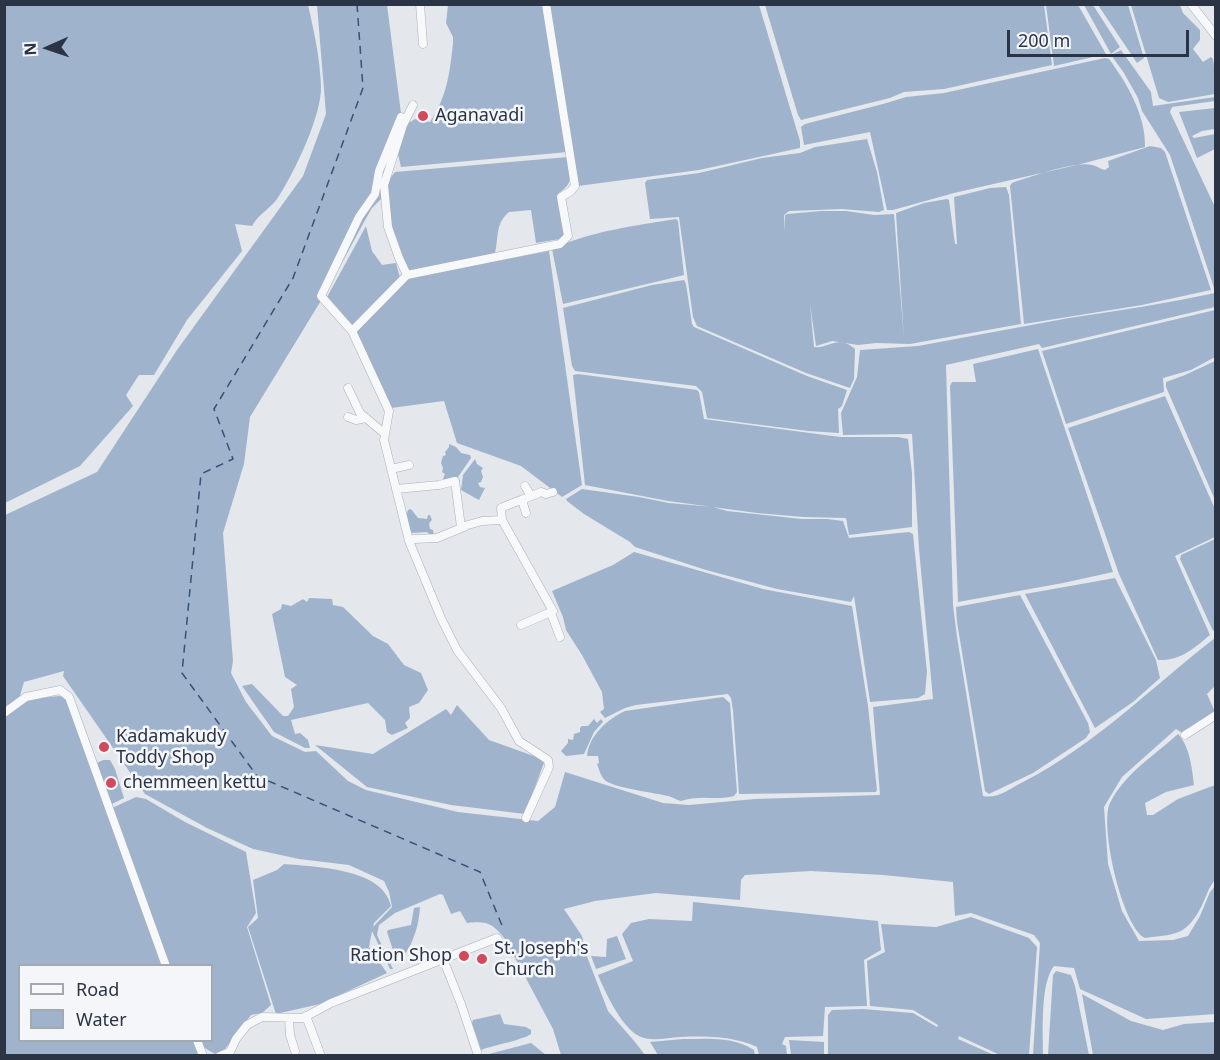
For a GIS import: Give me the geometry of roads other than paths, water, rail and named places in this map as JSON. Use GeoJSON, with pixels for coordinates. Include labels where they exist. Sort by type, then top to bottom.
{"type":"FeatureCollection","features":[{"type":"Feature","properties":{"kind":"street"},"geometry":{"type":"LineString","coordinates":[[420,4],[423,44]]}},
{"type":"Feature","properties":{"kind":"street"},"geometry":{"type":"LineString","coordinates":[[352,331],[407,275],[560,244],[568,236],[561,197],[575,186],[546,4]]}},
{"type":"Feature","properties":{"kind":"street"},"geometry":{"type":"LineString","coordinates":[[1191,4],[1215,36]]}},
{"type":"Feature","properties":{"kind":"street"},"geometry":{"type":"LineString","coordinates":[[407,275],[388,227],[384,184],[413,105]]}},
{"type":"Feature","properties":{"kind":"street"},"geometry":{"type":"LineString","coordinates":[[401,117],[379,171],[375,194],[359,217],[321,296],[352,331],[389,411],[384,440],[409,541],[441,618],[457,650],[501,708],[519,741],[548,760],[549,767],[526,818]]}},
{"type":"Feature","properties":{"kind":"street"},"geometry":{"type":"LineString","coordinates":[[348,388],[356,406],[385,434]]}},
{"type":"Feature","properties":{"kind":"street"},"geometry":{"type":"LineString","coordinates":[[348,417],[356,420],[366,418]]}},
{"type":"Feature","properties":{"kind":"street"},"geometry":{"type":"LineString","coordinates":[[391,469],[409,465]]}},
{"type":"Feature","properties":{"kind":"street"},"geometry":{"type":"LineString","coordinates":[[396,489],[455,481],[459,525],[464,527]]}},
{"type":"Feature","properties":{"kind":"street"},"geometry":{"type":"LineString","coordinates":[[525,486],[531,496]]}},
{"type":"Feature","properties":{"kind":"street"},"geometry":{"type":"LineString","coordinates":[[553,492],[546,494],[544,492],[501,508],[502,520],[553,611],[551,613],[560,637]]}},
{"type":"Feature","properties":{"kind":"street"},"geometry":{"type":"LineString","coordinates":[[522,500],[526,513]]}},
{"type":"Feature","properties":{"kind":"street"},"geometry":{"type":"LineString","coordinates":[[409,541],[437,538],[482,521],[502,520]]}},
{"type":"Feature","properties":{"kind":"street"},"geometry":{"type":"LineString","coordinates":[[521,625],[551,613]]}},
{"type":"Feature","properties":{"kind":"street"},"geometry":{"type":"LineString","coordinates":[[4,713],[26,697],[60,690],[69,697],[165,964]]}},
{"type":"Feature","properties":{"kind":"street"},"geometry":{"type":"LineString","coordinates":[[1185,735],[1215,715]]}},
{"type":"Feature","properties":{"kind":"street"},"geometry":{"type":"LineString","coordinates":[[220,1056],[230,1052],[236,1039],[247,1025],[262,1017],[305,1017],[331,1003],[497,938],[503,948]]}},
{"type":"Feature","properties":{"kind":"street"},"geometry":{"type":"LineString","coordinates":[[443,959],[477,1052]]}},
{"type":"Feature","properties":{"kind":"street"},"geometry":{"type":"LineString","coordinates":[[305,1017],[320,1056]]}},
{"type":"Feature","properties":{"kind":"street"},"geometry":{"type":"LineString","coordinates":[[289,1018],[290,1035],[295,1051]]}},
{"type":"Feature","properties":{"kind":"street"},"geometry":{"type":"LineString","coordinates":[[196,1042],[203,1056]]}},
{"type":"Feature","properties":{"kind":"water"},"geometry":{"type":"Polygon","coordinates":[[[5,4],[308,5],[318,55],[321,86],[312,127],[300,158],[285,185],[276,200],[252,226],[235,224],[242,251],[187,320],[154,375],[139,375],[126,395],[133,406],[80,466],[5,503],[6,487],[4,485],[5,4]]]}},
{"type":"Feature","properties":{"kind":"water"},"geometry":{"type":"Polygon","coordinates":[[[516,4],[517,6],[545,5],[568,152],[401,167],[398,154],[407,124],[415,119],[430,122],[444,94],[453,43],[453,37],[446,23],[448,5],[516,4]]]}},
{"type":"Feature","properties":{"kind":"water"},"geometry":{"type":"Polygon","coordinates":[[[317,5],[387,5],[402,121],[381,177],[383,197],[372,208],[325,294],[250,417],[244,464],[223,533],[233,661],[231,673],[246,702],[272,736],[305,752],[316,751],[348,781],[366,790],[458,812],[538,821],[555,807],[565,772],[663,803],[689,805],[755,799],[880,795],[873,707],[933,699],[919,549],[912,434],[843,435],[841,413],[857,377],[860,350],[918,346],[1215,293],[1215,307],[1042,348],[1039,344],[946,365],[953,605],[983,796],[1003,793],[1074,751],[1122,715],[1215,638],[1215,686],[1207,694],[1215,712],[1184,734],[1176,729],[1122,777],[1104,807],[1108,864],[1122,911],[1139,941],[1173,940],[1188,936],[1215,886],[1216,1014],[1146,1019],[1080,989],[1074,968],[1054,966],[1046,984],[1044,996],[1043,1055],[1033,1055],[1040,943],[1034,935],[971,913],[955,916],[953,882],[811,871],[745,875],[741,880],[740,900],[656,893],[595,901],[564,909],[582,936],[586,954],[608,1011],[645,1055],[561,1055],[553,1029],[505,939],[497,929],[489,924],[467,923],[460,911],[451,914],[443,895],[440,894],[395,913],[379,925],[377,935],[393,969],[390,969],[372,931],[369,947],[387,973],[320,1004],[276,1014],[248,927],[258,918],[253,880],[277,870],[284,864],[330,869],[362,877],[385,893],[391,906],[374,923],[373,927],[392,907],[384,881],[349,865],[299,859],[253,849],[207,828],[145,794],[63,676],[64,671],[24,682],[19,699],[5,708],[5,515],[97,472],[177,350],[303,176],[326,114],[317,5]]]}},
{"type":"Feature","properties":{"kind":"water"},"geometry":{"type":"Polygon","coordinates":[[[550,5],[759,5],[800,141],[800,148],[699,170],[578,186],[550,5]]]}},
{"type":"Feature","properties":{"kind":"water"},"geometry":{"type":"Polygon","coordinates":[[[765,5],[1044,5],[1052,65],[944,89],[904,92],[890,98],[801,120],[765,5]]]}},
{"type":"Feature","properties":{"kind":"water"},"geometry":{"type":"Polygon","coordinates":[[[1046,5],[1078,5],[1106,54],[1054,66],[1046,5]]]}},
{"type":"Feature","properties":{"kind":"water"},"geometry":{"type":"Polygon","coordinates":[[[1084,5],[1093,5],[1120,47],[1111,54],[1084,5]]]}},
{"type":"Feature","properties":{"kind":"water"},"geometry":{"type":"Polygon","coordinates":[[[1098,5],[1128,5],[1144,58],[1137,63],[1098,5]]]}},
{"type":"Feature","properties":{"kind":"water"},"geometry":{"type":"Polygon","coordinates":[[[1131,5],[1180,5],[1183,13],[1200,30],[1200,40],[1193,49],[1203,62],[1211,57],[1213,59],[1215,94],[1168,102],[1159,98],[1131,5]]]}},
{"type":"Feature","properties":{"kind":"water"},"geometry":{"type":"Polygon","coordinates":[[[1121,50],[1151,92],[1153,106],[1215,97],[1215,101],[1172,107],[1170,112],[1215,207],[1215,291],[1170,155],[1142,111],[1138,98],[1124,73],[1111,55],[1121,50]]]}},
{"type":"Feature","properties":{"kind":"water"},"geometry":{"type":"Polygon","coordinates":[[[1109,59],[1116,68],[1134,100],[1142,124],[1145,147],[887,210],[870,132],[804,145],[801,127],[805,124],[906,97],[944,93],[1109,59]]]}},
{"type":"Feature","properties":{"kind":"water"},"geometry":{"type":"Polygon","coordinates":[[[1215,108],[1215,129],[1202,131],[1192,136],[1194,138],[1215,134],[1215,149],[1197,158],[1179,112],[1215,108]]]}},
{"type":"Feature","properties":{"kind":"water"},"geometry":{"type":"Polygon","coordinates":[[[867,139],[877,172],[884,210],[879,212],[842,209],[789,211],[784,215],[785,231],[785,215],[788,214],[846,211],[874,215],[894,214],[904,339],[896,213],[924,203],[949,200],[955,244],[957,244],[954,197],[990,188],[1006,187],[1009,195],[1021,324],[910,344],[843,343],[855,349],[854,379],[850,388],[806,373],[697,326],[693,317],[679,217],[650,219],[645,183],[647,180],[699,173],[762,158],[800,153],[815,147],[867,139]],[[810,304],[814,347],[838,342],[832,341],[816,346],[810,304]]]}},
{"type":"Feature","properties":{"kind":"water"},"geometry":{"type":"Polygon","coordinates":[[[1150,146],[1161,148],[1165,152],[1211,290],[1142,305],[1024,324],[1010,186],[1012,183],[1075,165],[1092,165],[1105,170],[1109,167],[1108,161],[1150,146]]]}},
{"type":"Feature","properties":{"kind":"water"},"geometry":{"type":"Polygon","coordinates":[[[568,157],[569,181],[559,193],[558,198],[564,236],[560,239],[536,243],[531,210],[509,212],[499,226],[495,253],[408,271],[387,203],[387,184],[395,172],[568,157]]]}},
{"type":"Feature","properties":{"kind":"water"},"geometry":{"type":"Polygon","coordinates":[[[676,219],[684,275],[563,304],[552,249],[597,233],[676,219]]]}},
{"type":"Feature","properties":{"kind":"water"},"geometry":{"type":"Polygon","coordinates":[[[366,226],[372,251],[382,265],[396,263],[400,278],[350,327],[326,299],[366,226]]]}},
{"type":"Feature","properties":{"kind":"water"},"geometry":{"type":"Polygon","coordinates":[[[549,251],[582,485],[562,497],[521,466],[457,443],[444,401],[391,408],[355,330],[410,277],[549,251]]]}},
{"type":"Feature","properties":{"kind":"water"},"geometry":{"type":"Polygon","coordinates":[[[684,280],[694,327],[807,376],[847,390],[842,406],[838,409],[839,433],[707,418],[702,392],[696,386],[575,371],[572,366],[563,308],[652,285],[684,280]]]}},
{"type":"Feature","properties":{"kind":"water"},"geometry":{"type":"Polygon","coordinates":[[[1215,310],[1215,357],[1191,370],[1163,378],[1164,392],[1066,424],[1042,351],[1215,310]]]}},
{"type":"Feature","properties":{"kind":"water"},"geometry":{"type":"Polygon","coordinates":[[[1038,349],[1113,572],[958,602],[950,386],[952,382],[976,382],[973,364],[1038,349]]]}},
{"type":"Feature","properties":{"kind":"water"},"geometry":{"type":"Polygon","coordinates":[[[1215,361],[1215,500],[1166,387],[1166,382],[1215,361]]]}},
{"type":"Feature","properties":{"kind":"water"},"geometry":{"type":"Polygon","coordinates":[[[573,375],[697,390],[704,419],[840,437],[908,439],[912,473],[912,527],[849,535],[846,518],[757,513],[668,501],[585,485],[573,375]]]}},
{"type":"Feature","properties":{"kind":"water"},"geometry":{"type":"Polygon","coordinates":[[[1165,396],[1215,509],[1215,537],[1175,556],[1210,635],[1180,656],[1158,660],[1119,574],[1068,428],[1165,396]]]}},
{"type":"Feature","properties":{"kind":"water"},"geometry":{"type":"Polygon","coordinates":[[[449,444],[461,453],[470,455],[471,458],[458,477],[460,481],[458,482],[443,479],[445,474],[442,472],[441,463],[449,444]]]}},
{"type":"Feature","properties":{"kind":"water"},"geometry":{"type":"Polygon","coordinates":[[[475,459],[477,464],[483,468],[481,471],[483,477],[478,483],[480,487],[485,488],[479,500],[461,490],[463,475],[475,459]]]}},
{"type":"Feature","properties":{"kind":"water"},"geometry":{"type":"Polygon","coordinates":[[[582,489],[669,503],[713,507],[727,511],[843,521],[849,538],[909,532],[913,534],[927,672],[925,694],[918,698],[870,702],[854,596],[851,602],[777,589],[706,570],[635,547],[567,501],[566,499],[582,489]]]}},
{"type":"Feature","properties":{"kind":"water"},"geometry":{"type":"Polygon","coordinates":[[[411,509],[418,518],[427,519],[430,515],[432,520],[429,523],[430,529],[433,530],[434,535],[427,532],[412,533],[407,519],[408,510],[411,509]]]}},
{"type":"Feature","properties":{"kind":"water"},"geometry":{"type":"Polygon","coordinates":[[[1215,539],[1216,629],[1213,631],[1180,559],[1181,555],[1215,539]]]}},
{"type":"Feature","properties":{"kind":"water"},"geometry":{"type":"Polygon","coordinates":[[[634,552],[763,589],[852,606],[868,706],[876,792],[739,794],[733,711],[728,694],[636,705],[605,718],[600,712],[604,709],[602,692],[566,630],[552,591],[613,565],[634,552]]]}},
{"type":"Feature","properties":{"kind":"water"},"geometry":{"type":"Polygon","coordinates":[[[1115,578],[1156,660],[1160,678],[1133,702],[1095,728],[1025,594],[1115,578]]]}},
{"type":"Feature","properties":{"kind":"water"},"geometry":{"type":"Polygon","coordinates":[[[1020,595],[1088,723],[1090,732],[1086,738],[1033,773],[989,794],[985,791],[956,607],[1020,595]]]}},
{"type":"Feature","properties":{"kind":"water"},"geometry":{"type":"Polygon","coordinates":[[[309,598],[332,599],[333,605],[343,607],[373,636],[388,644],[404,665],[421,673],[428,690],[419,703],[409,707],[410,718],[405,723],[408,728],[392,735],[387,732],[385,720],[368,703],[291,720],[295,734],[300,733],[308,740],[310,748],[305,748],[274,732],[242,686],[252,684],[283,716],[288,716],[294,707],[291,689],[297,685],[285,677],[272,614],[281,609],[282,604],[291,606],[303,599],[307,602],[309,598]]]}},
{"type":"Feature","properties":{"kind":"water"},"geometry":{"type":"Polygon","coordinates":[[[60,696],[67,698],[165,964],[18,964],[18,1042],[195,1042],[201,1055],[5,1056],[5,717],[27,699],[60,696]]]}},
{"type":"Feature","properties":{"kind":"water"},"geometry":{"type":"Polygon","coordinates":[[[723,697],[730,703],[737,792],[734,796],[681,801],[668,796],[618,786],[603,778],[597,764],[599,763],[598,756],[587,756],[591,741],[600,729],[612,718],[625,711],[723,697]]]}},
{"type":"Feature","properties":{"kind":"water"},"geometry":{"type":"Polygon","coordinates":[[[457,705],[489,740],[545,760],[525,814],[451,805],[367,787],[315,745],[373,754],[446,709],[451,715],[457,705]]]}},
{"type":"Feature","properties":{"kind":"water"},"geometry":{"type":"Polygon","coordinates":[[[594,719],[597,723],[601,719],[603,722],[594,732],[584,754],[566,756],[561,751],[568,743],[568,739],[573,740],[574,734],[580,732],[582,726],[588,726],[594,719]]]}},
{"type":"Feature","properties":{"kind":"water"},"geometry":{"type":"Polygon","coordinates":[[[1178,734],[1188,751],[1194,785],[1166,792],[1145,803],[1147,815],[1153,815],[1178,799],[1215,785],[1215,880],[1189,925],[1177,932],[1145,938],[1136,930],[1121,896],[1110,852],[1107,814],[1116,792],[1141,766],[1178,734]]]}},
{"type":"Feature","properties":{"kind":"water","name":"chemmeen kettu"},"geometry":{"type":"Polygon","coordinates":[[[110,760],[115,769],[124,798],[110,805],[97,763],[110,760]]]}},
{"type":"Feature","properties":{"kind":"water"},"geometry":{"type":"Polygon","coordinates":[[[136,797],[146,799],[185,822],[246,852],[256,913],[247,927],[271,1005],[262,1013],[251,1015],[225,1049],[215,1054],[203,1047],[200,1042],[213,1042],[213,964],[168,964],[112,808],[136,797]]]}},
{"type":"Feature","properties":{"kind":"water"},"geometry":{"type":"Polygon","coordinates":[[[693,902],[878,921],[881,950],[864,960],[867,1006],[825,1007],[823,1036],[785,1037],[782,1044],[786,1046],[787,1055],[759,1055],[757,1047],[729,1039],[680,1037],[653,1039],[639,1036],[620,1018],[598,975],[633,961],[622,934],[631,923],[649,919],[692,921],[693,902]]]}},
{"type":"Feature","properties":{"kind":"water"},"geometry":{"type":"Polygon","coordinates":[[[420,907],[416,930],[406,953],[401,954],[393,950],[388,930],[411,925],[414,908],[420,907]]]}},
{"type":"Feature","properties":{"kind":"water"},"geometry":{"type":"Polygon","coordinates":[[[971,917],[1029,938],[1037,947],[1029,1055],[1000,1055],[959,1036],[958,1039],[994,1055],[828,1055],[828,1015],[832,1010],[862,1009],[913,1013],[937,1027],[938,1025],[913,1010],[870,1006],[867,961],[885,952],[881,924],[936,927],[971,917]]]}},
{"type":"Feature","properties":{"kind":"water"},"geometry":{"type":"Polygon","coordinates":[[[617,936],[626,959],[596,969],[591,956],[606,957],[607,939],[617,936]]]}},
{"type":"Feature","properties":{"kind":"water"},"geometry":{"type":"Polygon","coordinates":[[[1056,971],[1071,975],[1089,1055],[1048,1055],[1053,975],[1056,971]]]}},
{"type":"Feature","properties":{"kind":"water"},"geometry":{"type":"Polygon","coordinates":[[[1082,994],[1131,1021],[1163,1030],[1184,1024],[1215,1022],[1215,1055],[1093,1055],[1082,994]]]}},
{"type":"Feature","properties":{"kind":"water"},"geometry":{"type":"Polygon","coordinates":[[[500,1014],[504,1024],[526,1027],[531,1030],[531,1034],[481,1050],[473,1020],[500,1014]]]}},
{"type":"Feature","properties":{"kind":"water"},"geometry":{"type":"Polygon","coordinates":[[[683,1039],[729,1040],[754,1050],[755,1055],[658,1055],[650,1042],[683,1039]]]}},
{"type":"Feature","properties":{"kind":"water"},"geometry":{"type":"Polygon","coordinates":[[[789,1040],[824,1042],[824,1055],[791,1055],[789,1040]]]}},
{"type":"Feature","properties":{"kind":"water"},"geometry":{"type":"Polygon","coordinates":[[[531,1043],[546,1055],[485,1055],[531,1043]]]}},
{"type":"Feature","properties":{"kind":"place","name":"Aganavadi"},"geometry":{"type":"Point","coordinates":[423,116]}},
{"type":"Feature","properties":{"kind":"place","name":"Kadamakudy Toddy Shop"},"geometry":{"type":"Point","coordinates":[104,747]}},
{"type":"Feature","properties":{"kind":"place","name":"chemmeen kettu"},"geometry":{"type":"Point","coordinates":[111,783]}},
{"type":"Feature","properties":{"kind":"place","name":"Ration Shop"},"geometry":{"type":"Point","coordinates":[464,956]}},
{"type":"Feature","properties":{"kind":"place","name":"St. Joseph's Church"},"geometry":{"type":"Point","coordinates":[482,959]}}]}
